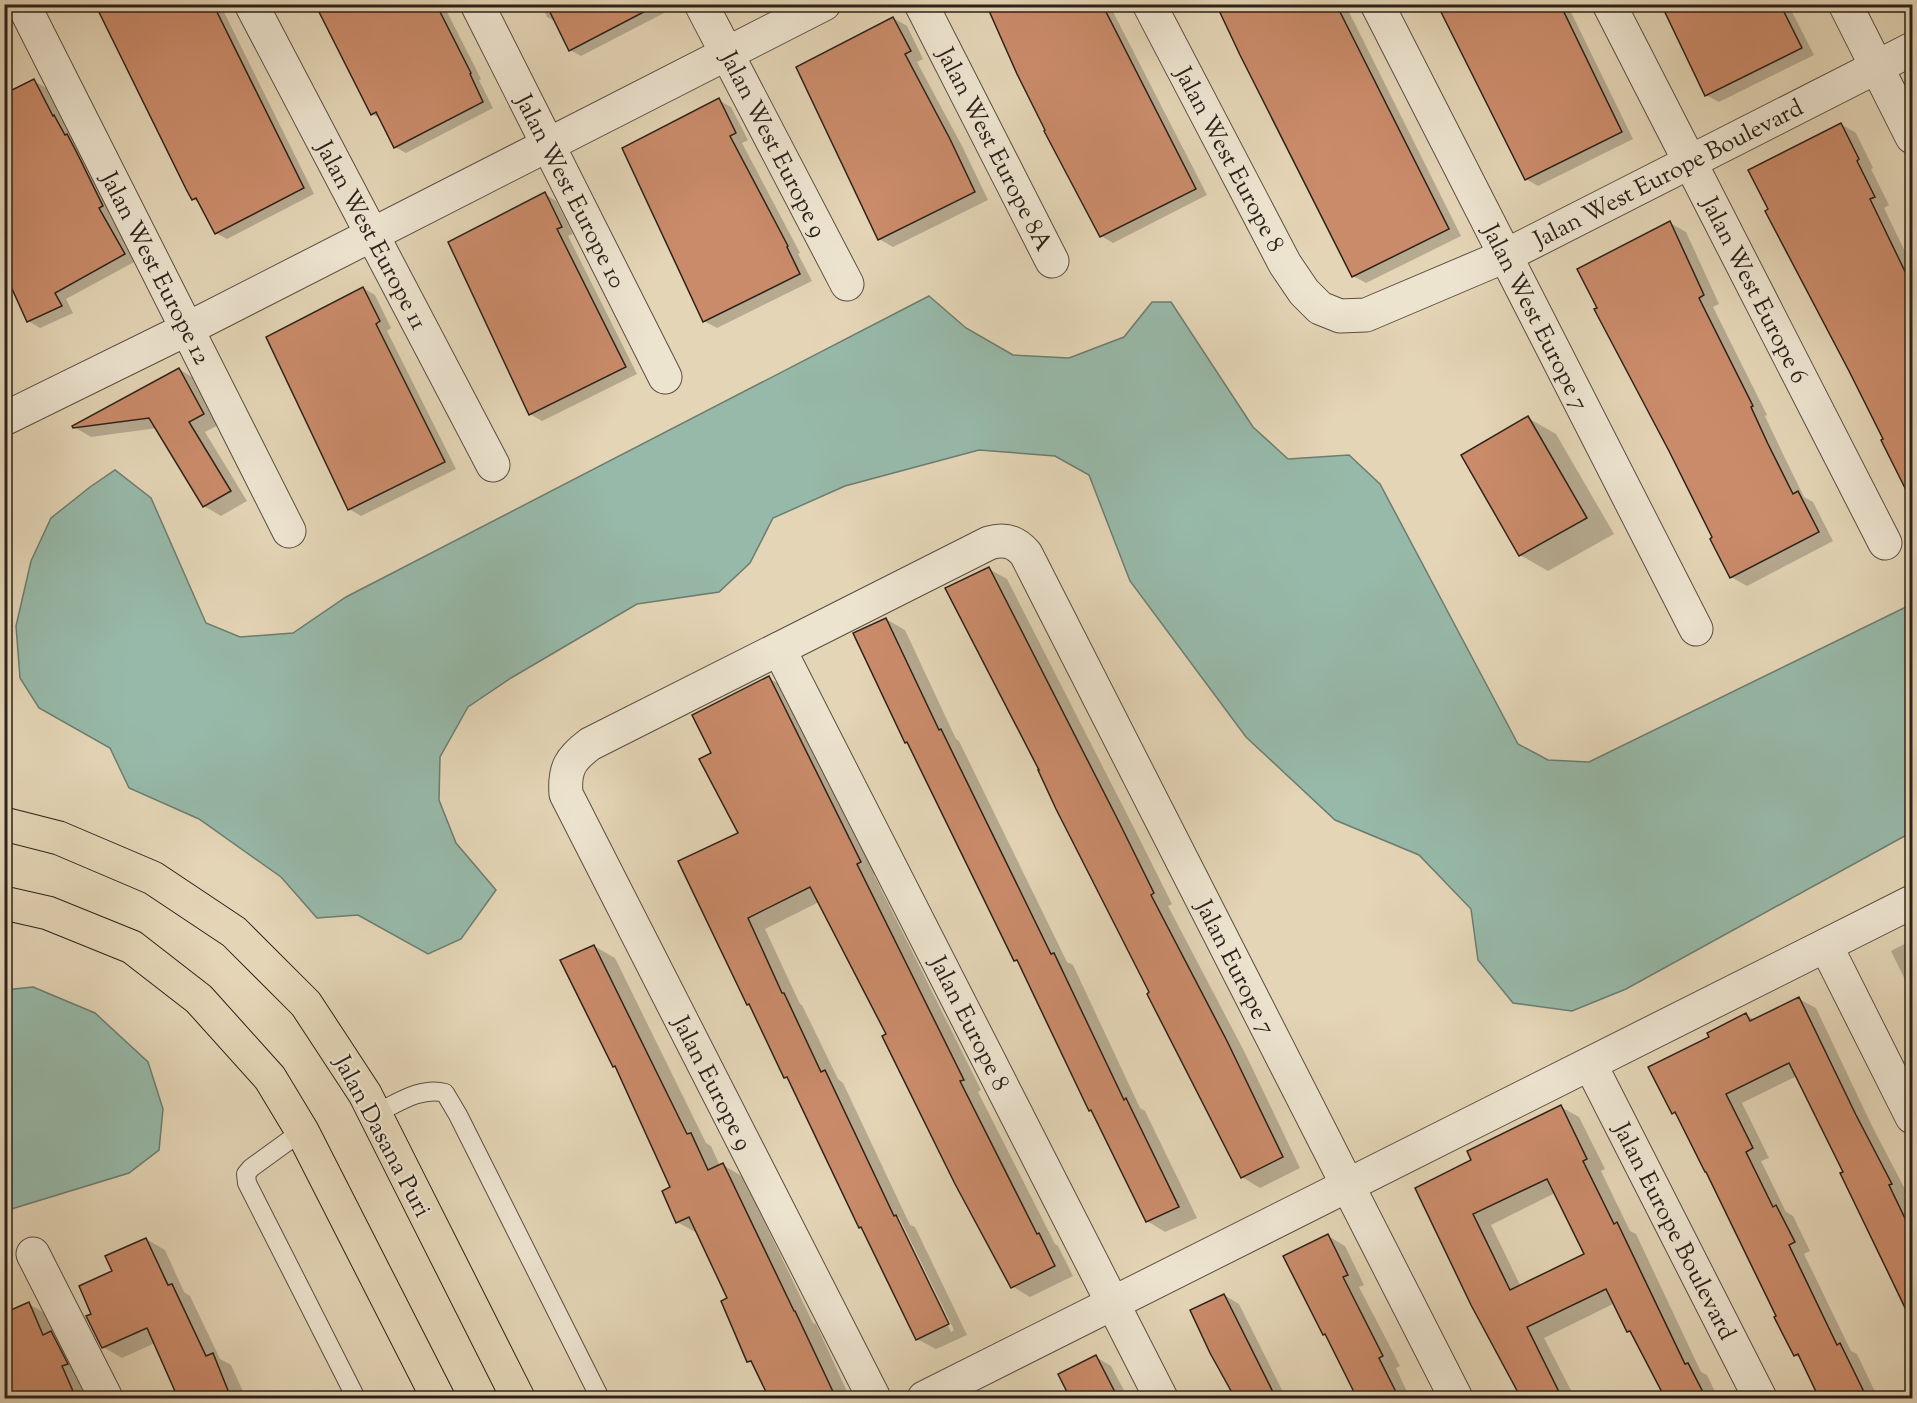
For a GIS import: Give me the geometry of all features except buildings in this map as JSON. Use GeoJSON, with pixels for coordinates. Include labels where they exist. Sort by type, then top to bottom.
{"type":"FeatureCollection","features":[{"type":"Feature","properties":{"kind":"main road","name":"Jalan Dasana Puri"},"geometry":{"type":"LineString","coordinates":[[4,824],[59,838],[153,878],[234,932],[306,1004],[365,1094],[518,1398]]}},
{"type":"Feature","properties":{"kind":"main road"},"geometry":{"type":"LineString","coordinates":[[4,903],[48,913],[132,947],[199,999],[270,1078],[302,1131],[438,1398]]}},
{"type":"Feature","properties":{"kind":"street","name":"Jalan West Europe 12"},"geometry":{"type":"LineString","coordinates":[[23,4],[289,531]]}},
{"type":"Feature","properties":{"kind":"street","name":"Jalan West Europe 11"},"geometry":{"type":"LineString","coordinates":[[251,4],[493,465]]}},
{"type":"Feature","properties":{"kind":"street","name":"Jalan West Europe 10"},"geometry":{"type":"LineString","coordinates":[[477,4],[665,377]]}},
{"type":"Feature","properties":{"kind":"street","name":"Jalan West Europe 9"},"geometry":{"type":"LineString","coordinates":[[701,4],[847,284]]}},
{"type":"Feature","properties":{"kind":"street"},"geometry":{"type":"LineString","coordinates":[[4,418],[187,329],[824,4]]}},
{"type":"Feature","properties":{"kind":"street","name":"Jalan West Europe 8A"},"geometry":{"type":"LineString","coordinates":[[921,4],[1052,261]]}},
{"type":"Feature","properties":{"kind":"street","name":"Jalan West Europe 8"},"geometry":{"type":"LineString","coordinates":[[1149,4],[1285,264],[1304,292],[1320,308]]}},
{"type":"Feature","properties":{"kind":"street","name":"Jalan West Europe 7"},"geometry":{"type":"LineString","coordinates":[[1377,4],[1696,629]]}},
{"type":"Feature","properties":{"kind":"street","name":"Jalan West Europe 6"},"geometry":{"type":"LineString","coordinates":[[1609,4],[1885,543]]}},
{"type":"Feature","properties":{"kind":"street"},"geometry":{"type":"LineString","coordinates":[[1845,4],[1912,137]]}},
{"type":"Feature","properties":{"kind":"street","name":"Jalan West Europe Boulevard"},"geometry":{"type":"LineString","coordinates":[[1320,308],[1340,316],[1366,315],[1505,256],[1912,49]]}},
{"type":"Feature","properties":{"kind":"street","name":"Jalan Europe 7"},"geometry":{"type":"LineString","coordinates":[[779,648],[989,543],[999,540],[1019,546],[1026,554],[1456,1398]]}},
{"type":"Feature","properties":{"kind":"street","name":"Jalan Europe 9"},"geometry":{"type":"LineString","coordinates":[[779,648],[590,744],[569,764],[565,780],[566,794],[874,1398]]}},
{"type":"Feature","properties":{"kind":"street","name":"Jalan Europe 8"},"geometry":{"type":"LineString","coordinates":[[779,648],[1161,1398]]}},
{"type":"Feature","properties":{"kind":"street"},"geometry":{"type":"LineString","coordinates":[[924,1398],[1912,902]]}},
{"type":"Feature","properties":{"kind":"street"},"geometry":{"type":"LineString","coordinates":[[1826,946],[1912,1117]]}},
{"type":"Feature","properties":{"kind":"street","name":"Jalan Europe Boulevard"},"geometry":{"type":"LineString","coordinates":[[1590,1064],[1760,1398]]}},
{"type":"Feature","properties":{"kind":"street"},"geometry":{"type":"LineString","coordinates":[[33,1254],[106,1398]]}},
{"type":"Feature","properties":{"kind":"lane"},"geometry":{"type":"LineString","coordinates":[[375,1113],[423,1092],[435,1090],[445,1093],[600,1398]]}},
{"type":"Feature","properties":{"kind":"lane"},"geometry":{"type":"LineString","coordinates":[[302,1131],[251,1168],[246,1173],[247,1183],[356,1398]]}},
{"type":"Feature","properties":{"kind":"shaded area"},"geometry":{"type":"Polygon","coordinates":[[[929,296],[966,328],[1013,355],[1069,358],[1124,337],[1152,302],[1171,302],[1253,427],[1288,459],[1349,455],[1380,484],[1518,744],[1548,760],[1589,762],[1912,604],[1912,832],[1626,989],[1572,1011],[1513,1003],[1478,960],[1471,909],[1419,855],[1335,820],[1246,737],[1130,581],[1089,475],[1055,456],[979,450],[845,486],[773,518],[750,563],[719,592],[637,604],[511,678],[468,707],[440,757],[439,800],[456,843],[496,890],[461,939],[428,954],[358,915],[317,918],[281,877],[199,819],[129,788],[110,748],[39,708],[20,678],[16,626],[31,561],[51,518],[115,470],[151,498],[206,623],[240,637],[293,633],[346,597],[929,296]]]}},
{"type":"Feature","properties":{"kind":"shaded area"},"geometry":{"type":"Polygon","coordinates":[[[33,987],[95,1013],[148,1062],[163,1109],[159,1150],[129,1173],[5,1211],[5,990],[33,987]]]}}]}
